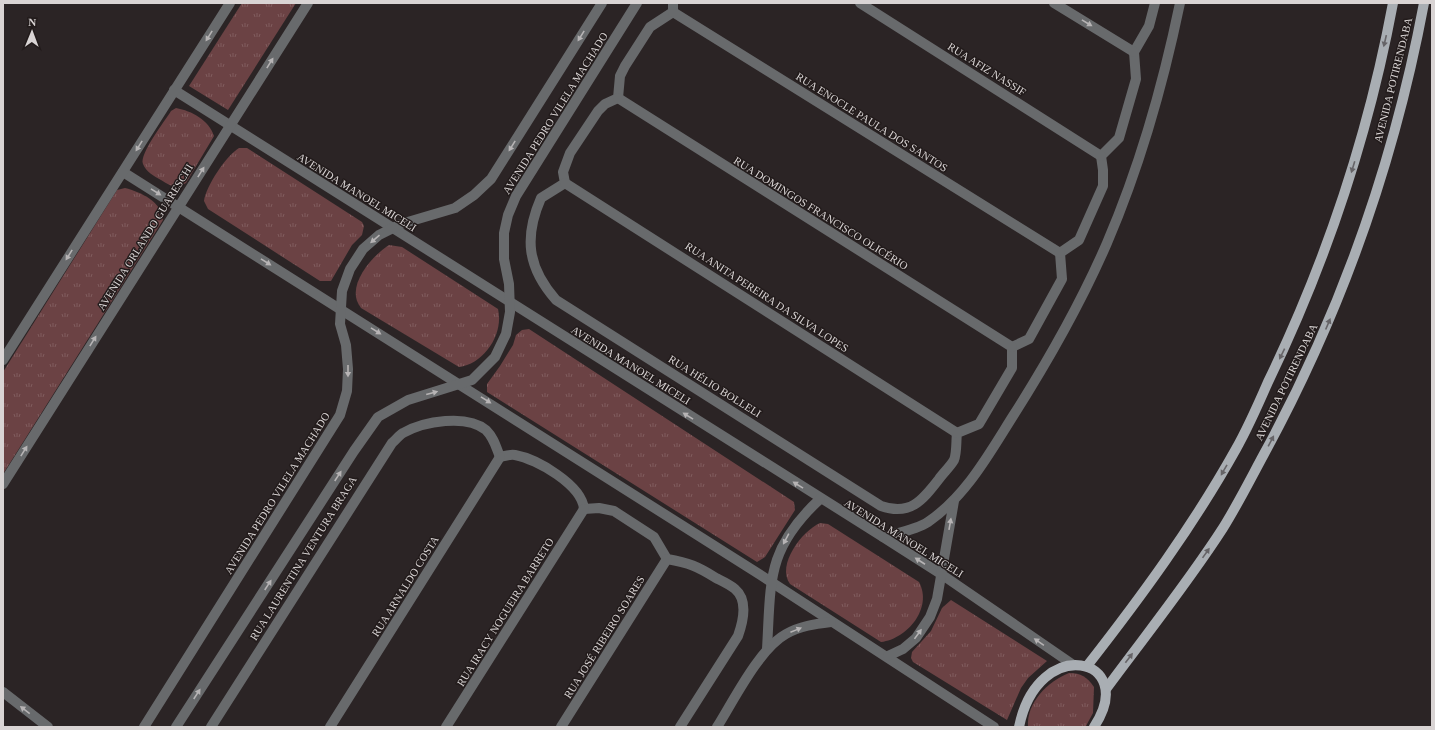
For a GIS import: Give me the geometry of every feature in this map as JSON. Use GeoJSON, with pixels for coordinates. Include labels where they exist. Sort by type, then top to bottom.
{"type":"FeatureCollection","features":[{"type":"Feature","properties":{"kind":"main road","name":"AVENIDA POTIRENDABA"},"geometry":{"type":"LineString","coordinates":[[1087,666],[1163,566],[1214,487],[1237,447],[1294,330],[1342,204],[1369,115],[1393,3]]}},
{"type":"Feature","properties":{"kind":"main road","name":"AVENIDA POTIRENDABA"},"geometry":{"type":"LineString","coordinates":[[1106,689],[1180,589],[1224,526],[1313,359],[1351,269],[1378,190],[1405,92],[1424,3]]}},
{"type":"Feature","properties":{"kind":"main road"},"geometry":{"type":"LineString","coordinates":[[1018,727],[1025,706],[1036,687],[1052,672],[1072,664],[1087,666],[1099,675],[1106,689],[1105,703],[1094,727]]}},
{"type":"Feature","properties":{"kind":"street"},"geometry":{"type":"LineString","coordinates":[[3,360],[230,3]]}},
{"type":"Feature","properties":{"kind":"street","name":"AVENIDA ORLANDO GUARESCHI"},"geometry":{"type":"LineString","coordinates":[[3,484],[308,3]]}},
{"type":"Feature","properties":{"kind":"street","name":"AVENIDA PEDRO VILELA MACHADO"},"geometry":{"type":"LineString","coordinates":[[144,727],[340,415],[347,391],[348,369],[346,345],[340,324],[342,291],[350,269],[363,249],[379,234],[392,228],[455,208],[474,195],[491,179],[602,3]]}},
{"type":"Feature","properties":{"kind":"street","name":"AVENIDA PEDRO VILELA MACHADO"},"geometry":{"type":"LineString","coordinates":[[176,727],[356,447],[378,418],[408,400],[472,380],[495,357],[506,334],[510,312],[509,284],[504,259],[504,233],[508,215],[516,196],[637,3]]}},
{"type":"Feature","properties":{"kind":"street","name":"RUA AFIZ NASSIF"},"geometry":{"type":"LineString","coordinates":[[860,3],[1101,156]]}},
{"type":"Feature","properties":{"kind":"street"},"geometry":{"type":"LineString","coordinates":[[1054,3],[1134,52]]}},
{"type":"Feature","properties":{"kind":"street"},"geometry":{"type":"LineString","coordinates":[[957,433],[979,424],[1012,368],[1012,347],[1029,339],[1062,279],[1060,252],[1079,240],[1103,186],[1104,170],[1101,156],[1119,138],[1136,79],[1134,52],[1149,26],[1155,3]]}},
{"type":"Feature","properties":{"kind":"street"},"geometry":{"type":"LineString","coordinates":[[883,537],[926,523],[954,501],[994,446],[1031,387],[1073,312],[1107,243],[1131,180],[1151,120],[1180,3]]}},
{"type":"Feature","properties":{"kind":"street"},"geometry":{"type":"LineString","coordinates":[[565,182],[563,172],[570,153],[598,111],[618,98],[620,76],[625,66],[650,28],[673,7]]}},
{"type":"Feature","properties":{"kind":"street","name":"RUA ENOCLE PAULA DOS SANTOS"},"geometry":{"type":"LineString","coordinates":[[673,7],[1060,252]]}},
{"type":"Feature","properties":{"kind":"street","name":"AVENIDA MANOEL MICELI"},"geometry":{"type":"LineString","coordinates":[[174,90],[941,574],[1072,664]]}},
{"type":"Feature","properties":{"kind":"street","name":"RUA DOMINGOS FRANCISCO OLICÉRIO"},"geometry":{"type":"LineString","coordinates":[[618,98],[1012,347]]}},
{"type":"Feature","properties":{"kind":"street"},"geometry":{"type":"LineString","coordinates":[[122,172],[460,384],[771,582],[831,622],[888,656],[994,727]]}},
{"type":"Feature","properties":{"kind":"street","name":"RUA HÉLIO BOLLELI"},"geometry":{"type":"LineString","coordinates":[[565,182],[540,198],[531,228],[530,246],[533,264],[538,276],[556,300],[881,506],[893,510],[917,504],[925,497],[954,459],[957,433]]}},
{"type":"Feature","properties":{"kind":"street","name":"RUA ANITA PEREIRA DA SILVA LOPES"},"geometry":{"type":"LineString","coordinates":[[565,182],[957,433]]}},
{"type":"Feature","properties":{"kind":"street","name":"RUA LAURENTINA VENTURA BRAGA"},"geometry":{"type":"LineString","coordinates":[[211,727],[384,453],[403,433],[434,423],[453,420],[469,422],[485,430],[494,441],[500,457]]}},
{"type":"Feature","properties":{"kind":"street"},"geometry":{"type":"LineString","coordinates":[[500,457],[513,454],[529,458],[565,480],[584,502],[584,509],[599,508],[614,510],[654,537],[667,559],[695,565],[736,590],[742,602],[743,612],[743,623],[738,636],[680,727]]}},
{"type":"Feature","properties":{"kind":"street","name":"RUA ARNALDO COSTA"},"geometry":{"type":"LineString","coordinates":[[330,727],[500,457]]}},
{"type":"Feature","properties":{"kind":"street"},"geometry":{"type":"LineString","coordinates":[[767,649],[771,582],[778,556],[788,535],[803,515],[820,499]]}},
{"type":"Feature","properties":{"kind":"street"},"geometry":{"type":"LineString","coordinates":[[888,656],[903,649],[916,638],[930,617],[937,599],[954,501]]}},
{"type":"Feature","properties":{"kind":"street","name":"RUA IRACY NOGUEIRA BARRETO"},"geometry":{"type":"LineString","coordinates":[[446,727],[584,509]]}},
{"type":"Feature","properties":{"kind":"street","name":"RUA JOSÉ RIBEIRO SOARES"},"geometry":{"type":"LineString","coordinates":[[561,727],[667,559]]}},
{"type":"Feature","properties":{"kind":"street"},"geometry":{"type":"LineString","coordinates":[[717,727],[767,649],[786,634],[810,624],[831,622]]}},
{"type":"Feature","properties":{"kind":"street"},"geometry":{"type":"LineString","coordinates":[[3,692],[48,727]]}},
{"type":"Feature","properties":{"kind":"green space"},"geometry":{"type":"Polygon","coordinates":[[[242,3],[296,3],[228,110],[189,86],[242,3]]]}},
{"type":"Feature","properties":{"kind":"green space"},"geometry":{"type":"Polygon","coordinates":[[[176,108],[188,111],[199,117],[212,130],[214,136],[186,183],[179,186],[173,186],[150,174],[144,167],[143,159],[153,138],[171,111],[176,108]]]}},
{"type":"Feature","properties":{"kind":"green space"},"geometry":{"type":"Polygon","coordinates":[[[239,148],[247,148],[362,222],[364,226],[362,235],[352,245],[331,281],[320,281],[208,209],[204,201],[208,188],[223,164],[239,148]]]}},
{"type":"Feature","properties":{"kind":"green space"},"geometry":{"type":"Polygon","coordinates":[[[125,188],[144,195],[155,203],[162,214],[163,220],[3,474],[3,372],[117,190],[125,188]]]}},
{"type":"Feature","properties":{"kind":"green space"},"geometry":{"type":"Polygon","coordinates":[[[389,245],[402,247],[498,309],[499,319],[495,338],[484,354],[468,365],[459,367],[361,308],[357,300],[356,291],[362,273],[368,264],[389,245]]]}},
{"type":"Feature","properties":{"kind":"green space"},"geometry":{"type":"Polygon","coordinates":[[[529,329],[794,502],[795,510],[765,557],[757,562],[487,392],[487,384],[513,345],[516,335],[522,330],[529,329]]]}},
{"type":"Feature","properties":{"kind":"green space"},"geometry":{"type":"Polygon","coordinates":[[[820,523],[828,524],[919,582],[923,602],[915,621],[908,629],[891,640],[881,642],[790,584],[786,568],[793,549],[806,533],[820,523]]]}},
{"type":"Feature","properties":{"kind":"green space"},"geometry":{"type":"Polygon","coordinates":[[[951,600],[1047,661],[1028,678],[1021,688],[1007,720],[913,662],[911,658],[912,652],[931,631],[942,608],[951,600]]]}},
{"type":"Feature","properties":{"kind":"green space"},"geometry":{"type":"Polygon","coordinates":[[[1069,673],[1083,676],[1094,687],[1093,713],[1086,726],[1028,727],[1028,718],[1035,701],[1040,694],[1053,681],[1069,673]]]}}]}
